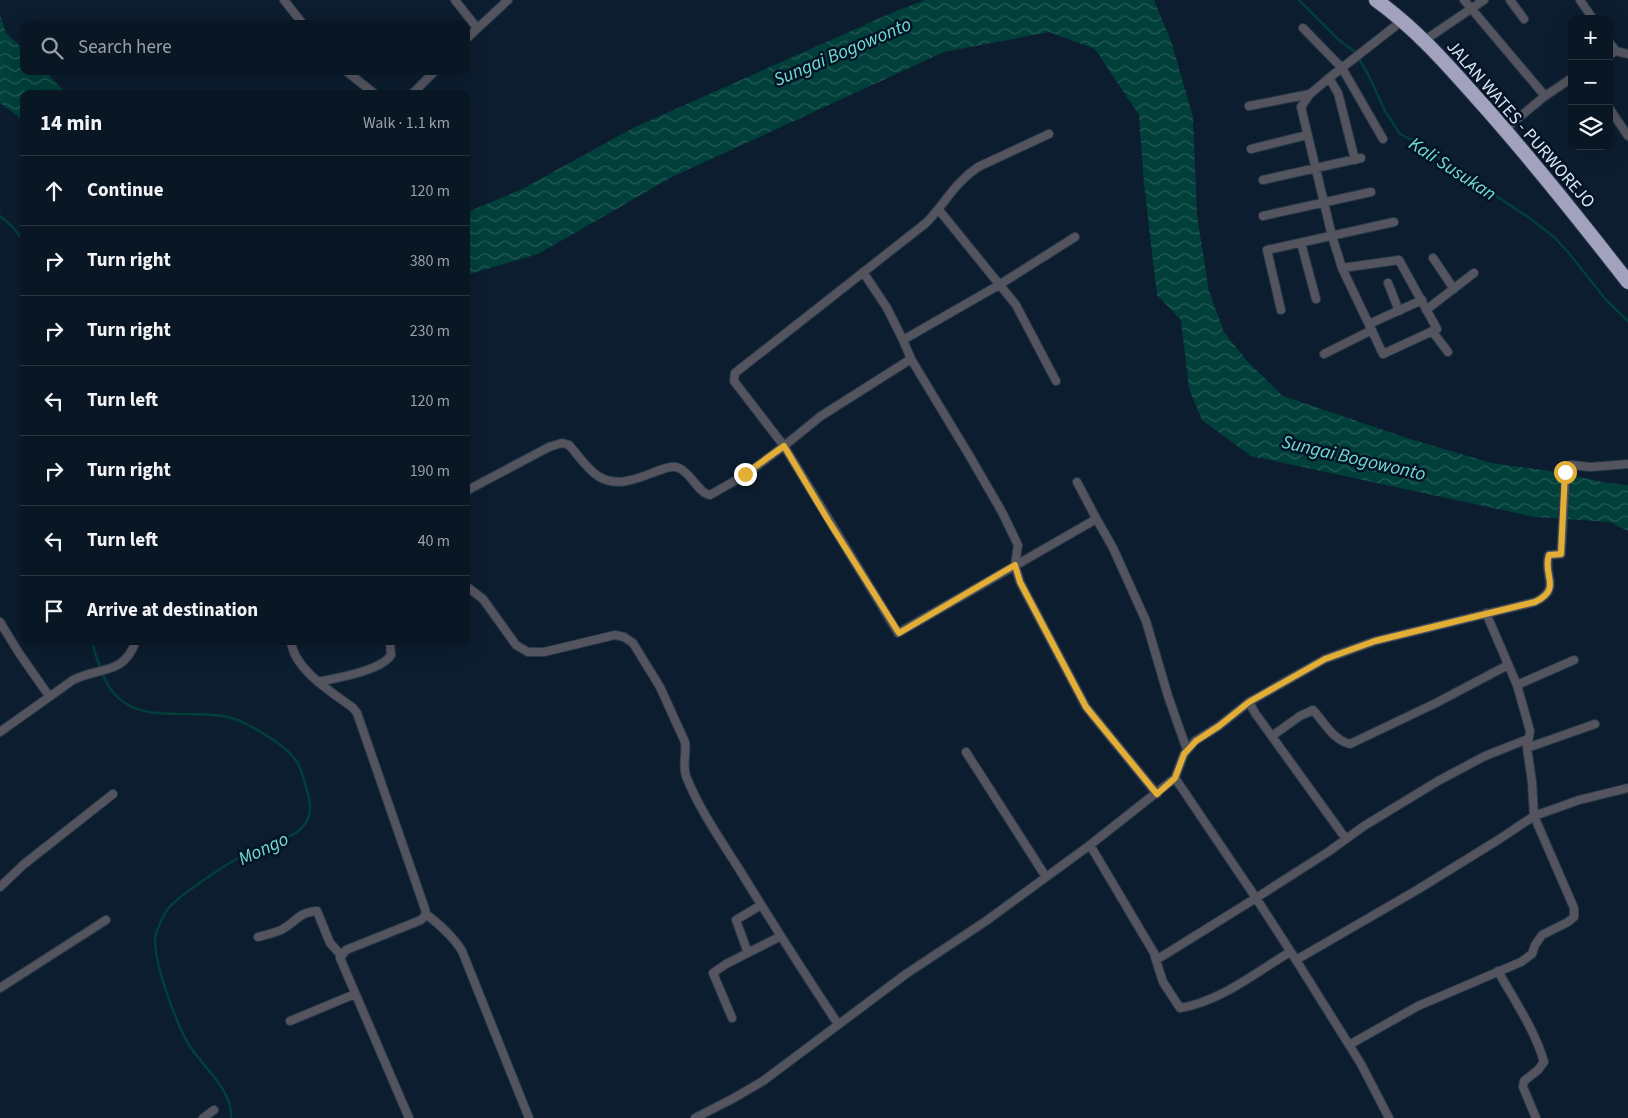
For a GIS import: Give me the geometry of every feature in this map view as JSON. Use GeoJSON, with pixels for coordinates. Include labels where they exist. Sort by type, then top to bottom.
{"type":"FeatureCollection","features":[{"type":"Feature","properties":{"kind":"highway","name":"JALAN WATES - PURWOREJO"},"geometry":{"type":"LineString","coordinates":[[1376,0],[1425,40],[1505,129],[1628,282]]}},
{"type":"Feature","properties":{"kind":"street"},"geometry":{"type":"LineString","coordinates":[[284,0],[300,20]]}},
{"type":"Feature","properties":{"kind":"street"},"geometry":{"type":"LineString","coordinates":[[455,0],[477,28]]}},
{"type":"Feature","properties":{"kind":"street"},"geometry":{"type":"LineString","coordinates":[[470,35],[508,0]]}},
{"type":"Feature","properties":{"kind":"street"},"geometry":{"type":"LineString","coordinates":[[1464,0],[1545,96]]}},
{"type":"Feature","properties":{"kind":"street"},"geometry":{"type":"LineString","coordinates":[[1425,40],[1484,0]]}},
{"type":"Feature","properties":{"kind":"street"},"geometry":{"type":"LineString","coordinates":[[1510,0],[1524,19]]}},
{"type":"Feature","properties":{"kind":"street"},"geometry":{"type":"LineString","coordinates":[[1580,0],[1590,15]]}},
{"type":"Feature","properties":{"kind":"street"},"geometry":{"type":"LineString","coordinates":[[1342,268],[1399,260],[1437,329],[1383,354],[1342,268],[1332,236],[1301,107],[1310,94],[1402,20]]}},
{"type":"Feature","properties":{"kind":"street"},"geometry":{"type":"LineString","coordinates":[[1303,28],[1342,68],[1383,139]]}},
{"type":"Feature","properties":{"kind":"street"},"geometry":{"type":"LineString","coordinates":[[1613,53],[1628,54]]}},
{"type":"Feature","properties":{"kind":"street"},"geometry":{"type":"LineString","coordinates":[[351,75],[370,90]]}},
{"type":"Feature","properties":{"kind":"street"},"geometry":{"type":"LineString","coordinates":[[416,90],[431,75]]}},
{"type":"Feature","properties":{"kind":"street"},"geometry":{"type":"LineString","coordinates":[[1263,180],[1358,159],[1338,93],[1329,78]]}},
{"type":"Feature","properties":{"kind":"street"},"geometry":{"type":"LineString","coordinates":[[1505,129],[1545,96],[1568,81]]}},
{"type":"Feature","properties":{"kind":"street"},"geometry":{"type":"LineString","coordinates":[[1249,106],[1310,94]]}},
{"type":"Feature","properties":{"kind":"street"},"geometry":{"type":"LineString","coordinates":[[1613,114],[1628,136]]}},
{"type":"Feature","properties":{"kind":"street"},"geometry":{"type":"LineString","coordinates":[[1049,134],[978,167],[968,174],[955,187],[939,210],[901,244],[734,375],[734,382],[784,446],[898,632],[1085,527],[1096,518]]}},
{"type":"Feature","properties":{"kind":"street"},"geometry":{"type":"LineString","coordinates":[[1251,149],[1307,135]]}},
{"type":"Feature","properties":{"kind":"street"},"geometry":{"type":"LineString","coordinates":[[1263,216],[1371,192]]}},
{"type":"Feature","properties":{"kind":"street"},"geometry":{"type":"LineString","coordinates":[[939,210],[1016,306],[1056,381]]}},
{"type":"Feature","properties":{"kind":"street"},"geometry":{"type":"LineString","coordinates":[[1281,310],[1267,250],[1394,222]]}},
{"type":"Feature","properties":{"kind":"street"},"geometry":{"type":"LineString","coordinates":[[904,340],[1075,237]]}},
{"type":"Feature","properties":{"kind":"street"},"geometry":{"type":"LineString","coordinates":[[1301,243],[1316,299]]}},
{"type":"Feature","properties":{"kind":"street"},"geometry":{"type":"LineString","coordinates":[[1433,258],[1454,289]]}},
{"type":"Feature","properties":{"kind":"street"},"geometry":{"type":"LineString","coordinates":[[863,272],[887,308],[904,340],[911,359],[1002,512],[1018,545],[1015,565],[1020,582],[1086,707],[1157,794]]}},
{"type":"Feature","properties":{"kind":"street"},"geometry":{"type":"LineString","coordinates":[[1426,310],[1474,273]]}},
{"type":"Feature","properties":{"kind":"street"},"geometry":{"type":"LineString","coordinates":[[1388,282],[1399,311]]}},
{"type":"Feature","properties":{"kind":"street"},"geometry":{"type":"LineString","coordinates":[[1324,354],[1422,300]]}},
{"type":"Feature","properties":{"kind":"street"},"geometry":{"type":"LineString","coordinates":[[1432,331],[1448,352]]}},
{"type":"Feature","properties":{"kind":"street"},"geometry":{"type":"LineString","coordinates":[[470,489],[550,447],[562,443],[569,445],[597,476],[606,480],[623,482],[676,467],[691,477],[704,494],[710,495],[745,474],[784,446],[820,416],[911,359]]}},
{"type":"Feature","properties":{"kind":"street"},"geometry":{"type":"LineString","coordinates":[[695,1118],[728,1102],[763,1081],[906,974],[986,921],[1090,845],[1175,778],[1187,750],[1196,741],[1219,726],[1249,702],[1325,659],[1375,641],[1535,602],[1543,598],[1551,586],[1547,561],[1549,555],[1561,554],[1566,467],[1569,465],[1628,464]]}},
{"type":"Feature","properties":{"kind":"street"},"geometry":{"type":"LineString","coordinates":[[1077,482],[1113,548],[1146,621],[1168,696],[1187,750]]}},
{"type":"Feature","properties":{"kind":"street"},"geometry":{"type":"LineString","coordinates":[[470,589],[483,599],[516,644],[528,652],[553,651],[615,635],[633,642],[660,687],[684,742],[686,747],[684,767],[686,775],[709,820],[780,936],[838,1024]]}},
{"type":"Feature","properties":{"kind":"street"},"geometry":{"type":"LineString","coordinates":[[1349,1045],[1418,1006],[1527,958],[1532,954],[1542,935],[1574,917],[1574,908],[1534,816],[1527,748],[1530,731],[1517,685],[1486,613]]}},
{"type":"Feature","properties":{"kind":"street"},"geometry":{"type":"LineString","coordinates":[[0,622],[18,653],[49,696]]}},
{"type":"Feature","properties":{"kind":"street"},"geometry":{"type":"LineString","coordinates":[[0,732],[49,696],[82,676],[117,666],[132,653],[135,645]]}},
{"type":"Feature","properties":{"kind":"street"},"geometry":{"type":"LineString","coordinates":[[292,645],[296,657],[318,682],[354,708],[357,713],[420,891],[426,914],[443,928],[462,951],[529,1118]]}},
{"type":"Feature","properties":{"kind":"street"},"geometry":{"type":"LineString","coordinates":[[318,682],[371,668],[385,662],[391,655],[390,645]]}},
{"type":"Feature","properties":{"kind":"street"},"geometry":{"type":"LineString","coordinates":[[1517,685],[1574,660]]}},
{"type":"Feature","properties":{"kind":"street"},"geometry":{"type":"LineString","coordinates":[[1272,736],[1300,716],[1312,710],[1335,736],[1342,742],[1350,744],[1436,703],[1508,665]]}},
{"type":"Feature","properties":{"kind":"street"},"geometry":{"type":"LineString","coordinates":[[1249,702],[1346,839]]}},
{"type":"Feature","properties":{"kind":"street"},"geometry":{"type":"LineString","coordinates":[[1527,748],[1595,724]]}},
{"type":"Feature","properties":{"kind":"street"},"geometry":{"type":"LineString","coordinates":[[1155,957],[1161,957],[1256,898],[1364,826],[1438,781],[1485,756],[1528,739]]}},
{"type":"Feature","properties":{"kind":"street"},"geometry":{"type":"LineString","coordinates":[[966,752],[1046,877]]}},
{"type":"Feature","properties":{"kind":"street"},"geometry":{"type":"LineString","coordinates":[[1175,778],[1296,960],[1349,1045],[1389,1118]]}},
{"type":"Feature","properties":{"kind":"street"},"geometry":{"type":"LineString","coordinates":[[1296,960],[1417,890],[1534,816],[1579,800],[1628,788]]}},
{"type":"Feature","properties":{"kind":"street"},"geometry":{"type":"LineString","coordinates":[[0,887],[23,865],[113,794]]}},
{"type":"Feature","properties":{"kind":"street"},"geometry":{"type":"LineString","coordinates":[[1090,845],[1155,957],[1163,982],[1180,1008],[1196,1005],[1219,995],[1290,952]]}},
{"type":"Feature","properties":{"kind":"street"},"geometry":{"type":"LineString","coordinates":[[748,953],[736,920],[761,905]]}},
{"type":"Feature","properties":{"kind":"street"},"geometry":{"type":"LineString","coordinates":[[258,938],[281,930],[291,924],[298,915],[317,911],[330,943],[341,955]]}},
{"type":"Feature","properties":{"kind":"street"},"geometry":{"type":"LineString","coordinates":[[409,1118],[340,961],[341,955],[346,950],[413,924],[426,914]]}},
{"type":"Feature","properties":{"kind":"street"},"geometry":{"type":"LineString","coordinates":[[0,988],[106,920]]}},
{"type":"Feature","properties":{"kind":"street"},"geometry":{"type":"LineString","coordinates":[[732,1018],[713,973],[780,936]]}},
{"type":"Feature","properties":{"kind":"street"},"geometry":{"type":"LineString","coordinates":[[1498,971],[1532,1032],[1544,1062],[1538,1070],[1524,1081],[1523,1087],[1536,1118]]}},
{"type":"Feature","properties":{"kind":"street"},"geometry":{"type":"LineString","coordinates":[[290,1021],[356,994]]}},
{"type":"Feature","properties":{"kind":"street"},"geometry":{"type":"LineString","coordinates":[[203,1118],[214,1110]]}},
{"type":"Feature","properties":{"kind":"water","name":"Sungai Bogowonto"},"geometry":{"type":"Polygon","coordinates":[[[925,0],[1154,0],[1172,44],[1193,117],[1197,215],[1209,291],[1224,332],[1248,362],[1283,396],[1407,438],[1491,463],[1628,485],[1628,531],[1610,522],[1535,517],[1251,456],[1202,420],[1189,389],[1181,320],[1157,295],[1144,184],[1139,115],[1095,49],[1049,32],[944,52],[672,177],[538,254],[470,274],[470,211],[524,188],[633,128],[896,11],[925,0]]]}},
{"type":"Feature","properties":{"kind":"water"},"geometry":{"type":"Polygon","coordinates":[[[0,15],[6,33],[20,46],[20,75],[49,75],[63,90],[20,90],[20,118],[0,103],[0,15]]]}},
{"type":"Feature","properties":{"kind":"waterway","name":"Kali Susukan"},"geometry":{"type":"LineString","coordinates":[[1299,0],[1339,40],[1354,51],[1368,74],[1385,111],[1400,134],[1531,219],[1554,237],[1607,301],[1628,321]]}},
{"type":"Feature","properties":{"kind":"waterway","name":"Mongo"},"geometry":{"type":"LineString","coordinates":[[0,216],[13,227],[20,237]]}},
{"type":"Feature","properties":{"kind":"waterway","name":"Mongo"},"geometry":{"type":"LineString","coordinates":[[94,645],[96,657],[109,687],[122,701],[137,709],[154,713],[210,715],[228,717],[245,723],[275,741],[292,755],[300,768],[307,790],[310,806],[308,818],[303,827],[294,834],[247,853],[190,890],[170,906],[156,934],[155,944],[161,974],[179,1025],[191,1048],[223,1090],[228,1099],[231,1118]]}},
{"type":"Feature","properties":{"kind":"route"},"geometry":{"type":"LineString","coordinates":[[745,474],[784,446],[899,633],[1015,565],[1020,582],[1086,707],[1157,794],[1175,778],[1184,754],[1196,741],[1219,726],[1249,702],[1325,659],[1375,641],[1535,602],[1543,598],[1551,586],[1547,561],[1549,555],[1561,554],[1565,472]]}}]}
